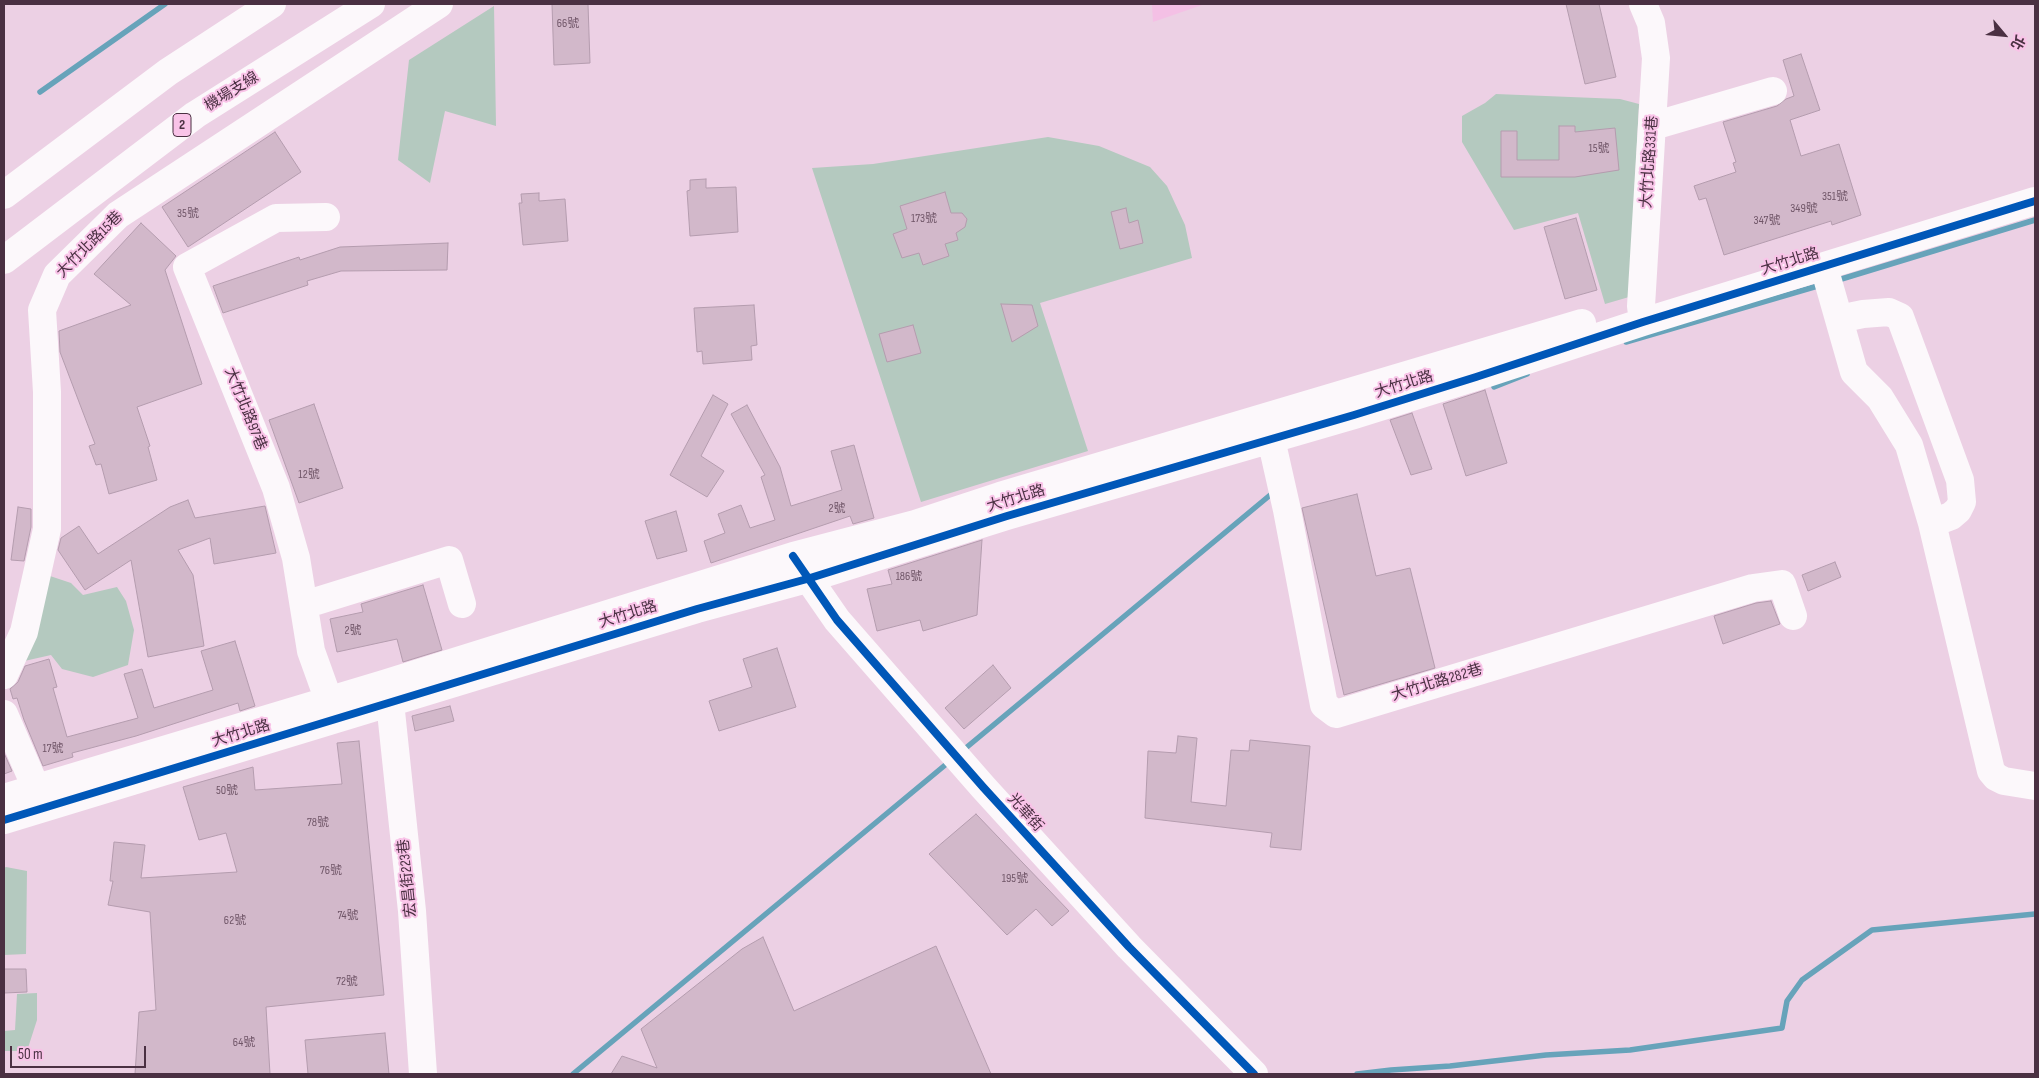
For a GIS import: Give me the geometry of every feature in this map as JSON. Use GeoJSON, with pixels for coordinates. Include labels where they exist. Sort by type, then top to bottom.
{"type":"FeatureCollection","features":[{"type":"Feature","properties":{"kind":"main road"},"geometry":{"type":"LineString","coordinates":[[4,195],[168,72],[272,4]]}},
{"type":"Feature","properties":{"kind":"main road","name":"機場支線"},"geometry":{"type":"LineString","coordinates":[[4,260],[195,115],[371,4]]}},
{"type":"Feature","properties":{"kind":"main road","name":"大竹北路15巷"},"geometry":{"type":"LineString","coordinates":[[4,675],[24,632],[47,529],[47,392],[42,310],[57,275],[118,215],[439,4]]}},
{"type":"Feature","properties":{"kind":"main road","name":"大竹北路331巷"},"geometry":{"type":"LineString","coordinates":[[1642,314],[1656,58],[1651,23],[1643,4]]}},
{"type":"Feature","properties":{"kind":"main road"},"geometry":{"type":"LineString","coordinates":[[1653,126],[1773,91]]}},
{"type":"Feature","properties":{"kind":"main road","name":"大竹北路"},"geometry":{"type":"LineString","coordinates":[[4,798],[39,798],[387,693],[808,579],[1007,516],[1476,377],[1642,314],[2035,185]]}},
{"type":"Feature","properties":{"kind":"main road","name":"大竹北路"},"geometry":{"type":"LineString","coordinates":[[4,820],[39,798],[329,701],[387,693],[793,556],[915,524],[1065,476],[1642,314],[1824,266],[2035,201]]}},
{"type":"Feature","properties":{"kind":"main road","name":"大竹北路97巷"},"geometry":{"type":"LineString","coordinates":[[326,217],[276,218],[187,267],[276,488],[296,558],[311,650],[329,701]]}},
{"type":"Feature","properties":{"kind":"main road"},"geometry":{"type":"LineString","coordinates":[[1824,266],[1854,372],[1880,398],[1905,436],[1932,523],[1990,771],[2004,781],[2035,786]]}},
{"type":"Feature","properties":{"kind":"main road"},"geometry":{"type":"LineString","coordinates":[[1839,318],[1889,312],[1900,317],[1960,480],[1962,502],[1958,510],[1951,516],[1932,523]]}},
{"type":"Feature","properties":{"kind":"main road","name":"大竹北路282巷"},"geometry":{"type":"LineString","coordinates":[[1271,439],[1288,510],[1324,705],[1336,714],[1753,588],[1782,584],[1793,616]]}},
{"type":"Feature","properties":{"kind":"main road","name":"光華街"},"geometry":{"type":"LineString","coordinates":[[793,556],[837,620],[989,794],[1129,947],[1254,1074]]}},
{"type":"Feature","properties":{"kind":"main road"},"geometry":{"type":"LineString","coordinates":[[304,605],[449,560],[462,604]]}},
{"type":"Feature","properties":{"kind":"main road","name":"宏昌街223巷"},"geometry":{"type":"LineString","coordinates":[[387,693],[412,911],[423,1074]]}},
{"type":"Feature","properties":{"kind":"main road"},"geometry":{"type":"LineString","coordinates":[[4,714],[39,798],[35,822],[4,833]]}},
{"type":"Feature","properties":{"kind":"shaded area"},"geometry":{"type":"Polygon","coordinates":[[[1152,4],[1205,4],[1153,22],[1152,4]]]}},
{"type":"Feature","properties":{"kind":"green space"},"geometry":{"type":"Polygon","coordinates":[[[494,6],[496,126],[445,111],[430,183],[398,160],[409,60],[494,6]]]}},
{"type":"Feature","properties":{"kind":"green space"},"geometry":{"type":"Polygon","coordinates":[[[1496,94],[1620,99],[1639,104],[1629,297],[1605,304],[1578,213],[1514,230],[1462,142],[1462,116],[1485,103],[1496,94]]]}},
{"type":"Feature","properties":{"kind":"green space"},"geometry":{"type":"Polygon","coordinates":[[[1048,137],[1099,146],[1150,167],[1167,186],[1185,225],[1192,258],[1040,303],[1088,451],[921,502],[812,168],[873,164],[1048,137]]]}},
{"type":"Feature","properties":{"kind":"green space"},"geometry":{"type":"Polygon","coordinates":[[[47,575],[71,583],[83,595],[117,587],[126,601],[134,630],[128,665],[93,677],[62,669],[51,655],[20,662],[47,575]]]}},
{"type":"Feature","properties":{"kind":"green space"},"geometry":{"type":"Polygon","coordinates":[[[4,868],[27,871],[26,954],[4,955],[4,868]]]}},
{"type":"Feature","properties":{"kind":"green space"},"geometry":{"type":"Polygon","coordinates":[[[37,993],[37,1020],[27,1051],[4,1051],[4,1031],[15,1030],[17,994],[37,993]]]}},
{"type":"Feature","properties":{"kind":"building"},"geometry":{"type":"Polygon","coordinates":[[[552,4],[588,4],[590,63],[554,65],[552,4]]]}},
{"type":"Feature","properties":{"kind":"building"},"geometry":{"type":"Polygon","coordinates":[[[1566,4],[1599,4],[1616,77],[1585,84],[1566,4]]]}},
{"type":"Feature","properties":{"kind":"building"},"geometry":{"type":"Polygon","coordinates":[[[1801,54],[1820,110],[1790,120],[1801,156],[1839,144],[1861,215],[1832,225],[1831,221],[1724,255],[1706,198],[1699,200],[1694,186],[1736,172],[1733,163],[1736,162],[1723,122],[1777,106],[1794,96],[1783,60],[1801,54]]]}},
{"type":"Feature","properties":{"kind":"building"},"geometry":{"type":"Polygon","coordinates":[[[1559,126],[1575,126],[1575,132],[1615,128],[1619,170],[1575,177],[1501,177],[1501,131],[1517,131],[1517,160],[1559,160],[1559,126]]]}},
{"type":"Feature","properties":{"kind":"building"},"geometry":{"type":"Polygon","coordinates":[[[275,132],[301,172],[188,247],[162,207],[275,132]]]}},
{"type":"Feature","properties":{"kind":"building"},"geometry":{"type":"Polygon","coordinates":[[[706,179],[706,188],[736,187],[738,232],[690,236],[687,191],[690,190],[690,180],[706,179]]]}},
{"type":"Feature","properties":{"kind":"building"},"geometry":{"type":"Polygon","coordinates":[[[945,192],[951,213],[962,213],[967,219],[965,227],[956,233],[958,240],[945,244],[949,256],[923,265],[919,253],[902,258],[893,234],[907,229],[900,206],[945,192]]]}},
{"type":"Feature","properties":{"kind":"building"},"geometry":{"type":"Polygon","coordinates":[[[539,193],[539,201],[565,199],[568,241],[523,245],[519,203],[522,203],[521,194],[539,193]]]}},
{"type":"Feature","properties":{"kind":"building"},"geometry":{"type":"Polygon","coordinates":[[[1126,208],[1129,223],[1138,220],[1143,243],[1120,249],[1111,212],[1126,208]]]}},
{"type":"Feature","properties":{"kind":"building"},"geometry":{"type":"Polygon","coordinates":[[[1576,218],[1597,290],[1565,299],[1544,227],[1576,218]]]}},
{"type":"Feature","properties":{"kind":"building"},"geometry":{"type":"Polygon","coordinates":[[[141,223],[176,256],[165,270],[202,384],[137,407],[150,446],[148,447],[157,480],[109,494],[101,464],[96,465],[89,446],[95,444],[60,352],[59,331],[131,305],[94,274],[141,223]]]}},
{"type":"Feature","properties":{"kind":"building"},"geometry":{"type":"Polygon","coordinates":[[[448,243],[447,270],[341,271],[307,281],[308,285],[223,313],[213,286],[299,257],[300,260],[340,247],[448,243]]]}},
{"type":"Feature","properties":{"kind":"building"},"geometry":{"type":"Polygon","coordinates":[[[1001,304],[1032,305],[1038,326],[1012,342],[1001,304]]]}},
{"type":"Feature","properties":{"kind":"building"},"geometry":{"type":"Polygon","coordinates":[[[754,305],[757,345],[751,346],[752,360],[703,364],[702,351],[697,352],[694,308],[754,305]]]}},
{"type":"Feature","properties":{"kind":"building"},"geometry":{"type":"Polygon","coordinates":[[[913,325],[921,353],[887,362],[879,334],[913,325]]]}},
{"type":"Feature","properties":{"kind":"building"},"geometry":{"type":"Polygon","coordinates":[[[1485,390],[1507,463],[1466,476],[1443,404],[1485,390]]]}},
{"type":"Feature","properties":{"kind":"building"},"geometry":{"type":"Polygon","coordinates":[[[713,395],[728,404],[701,456],[724,471],[707,497],[670,475],[713,395]]]}},
{"type":"Feature","properties":{"kind":"building"},"geometry":{"type":"Polygon","coordinates":[[[314,404],[343,488],[299,503],[269,420],[314,404]]]}},
{"type":"Feature","properties":{"kind":"building"},"geometry":{"type":"Polygon","coordinates":[[[747,405],[780,467],[791,506],[842,490],[831,451],[854,445],[874,518],[853,524],[850,516],[711,563],[704,541],[725,533],[718,514],[741,505],[750,528],[775,520],[761,477],[765,475],[731,414],[747,405]]]}},
{"type":"Feature","properties":{"kind":"building"},"geometry":{"type":"Polygon","coordinates":[[[1412,413],[1432,469],[1411,475],[1390,420],[1412,413]]]}},
{"type":"Feature","properties":{"kind":"building"},"geometry":{"type":"Polygon","coordinates":[[[1357,494],[1376,576],[1410,568],[1435,668],[1344,695],[1302,508],[1357,494]]]}},
{"type":"Feature","properties":{"kind":"building"},"geometry":{"type":"Polygon","coordinates":[[[188,500],[195,518],[265,506],[276,553],[214,564],[210,538],[178,550],[193,575],[204,646],[148,657],[131,560],[85,590],[58,550],[61,538],[79,526],[98,554],[170,507],[188,500]]]}},
{"type":"Feature","properties":{"kind":"building"},"geometry":{"type":"Polygon","coordinates":[[[18,507],[31,509],[31,527],[24,561],[11,560],[18,507]]]}},
{"type":"Feature","properties":{"kind":"building"},"geometry":{"type":"Polygon","coordinates":[[[676,511],[687,551],[657,559],[645,521],[676,511]]]}},
{"type":"Feature","properties":{"kind":"building"},"geometry":{"type":"Polygon","coordinates":[[[982,540],[977,615],[923,631],[920,620],[877,631],[867,589],[892,584],[888,570],[982,540]]]}},
{"type":"Feature","properties":{"kind":"building"},"geometry":{"type":"Polygon","coordinates":[[[1835,562],[1841,577],[1808,591],[1802,575],[1835,562]]]}},
{"type":"Feature","properties":{"kind":"building"},"geometry":{"type":"Polygon","coordinates":[[[423,585],[442,650],[403,662],[397,639],[337,652],[330,619],[363,612],[361,604],[423,585]]]}},
{"type":"Feature","properties":{"kind":"building"},"geometry":{"type":"Polygon","coordinates":[[[1771,601],[1780,624],[1723,644],[1714,616],[1756,603],[1771,601]]]}},
{"type":"Feature","properties":{"kind":"building"},"geometry":{"type":"Polygon","coordinates":[[[235,641],[255,706],[240,711],[238,703],[136,736],[72,753],[73,757],[43,766],[17,698],[13,699],[10,689],[18,682],[25,666],[49,659],[57,687],[53,688],[67,737],[138,718],[124,674],[142,669],[154,708],[213,690],[201,651],[235,641]]]}},
{"type":"Feature","properties":{"kind":"building"},"geometry":{"type":"Polygon","coordinates":[[[777,648],[796,707],[719,731],[709,701],[752,687],[743,659],[777,648]]]}},
{"type":"Feature","properties":{"kind":"building"},"geometry":{"type":"Polygon","coordinates":[[[993,665],[1011,688],[964,729],[945,708],[993,665]]]}},
{"type":"Feature","properties":{"kind":"building"},"geometry":{"type":"Polygon","coordinates":[[[450,706],[454,721],[415,731],[412,716],[450,706]]]}},
{"type":"Feature","properties":{"kind":"building"},"geometry":{"type":"Polygon","coordinates":[[[1178,736],[1197,738],[1191,802],[1226,806],[1231,750],[1249,751],[1250,740],[1310,746],[1301,850],[1270,847],[1272,833],[1145,818],[1148,751],[1176,753],[1178,736]]]}},
{"type":"Feature","properties":{"kind":"building"},"geometry":{"type":"Polygon","coordinates":[[[359,741],[384,995],[266,1007],[270,1074],[135,1074],[139,1012],[156,1010],[150,912],[108,905],[113,881],[110,881],[114,842],[145,845],[141,878],[237,872],[226,833],[199,840],[183,787],[253,767],[255,790],[342,784],[337,743],[359,741]]]}},
{"type":"Feature","properties":{"kind":"building"},"geometry":{"type":"Polygon","coordinates":[[[4,753],[12,771],[4,774],[4,753]]]}},
{"type":"Feature","properties":{"kind":"building"},"geometry":{"type":"Polygon","coordinates":[[[976,814],[1069,911],[1052,926],[1036,909],[1007,935],[929,854],[976,814]]]}},
{"type":"Feature","properties":{"kind":"building"},"geometry":{"type":"Polygon","coordinates":[[[763,937],[794,1011],[936,946],[991,1074],[611,1074],[622,1056],[657,1068],[641,1029],[742,949],[763,937]]]}},
{"type":"Feature","properties":{"kind":"building"},"geometry":{"type":"Polygon","coordinates":[[[4,969],[26,969],[27,992],[4,993],[4,969]]]}},
{"type":"Feature","properties":{"kind":"building"},"geometry":{"type":"Polygon","coordinates":[[[385,1033],[389,1074],[308,1074],[305,1040],[385,1033]]]}},
{"type":"Feature","properties":{"kind":"waterway"},"geometry":{"type":"LineString","coordinates":[[40,92],[165,4]]}},
{"type":"Feature","properties":{"kind":"waterway"},"geometry":{"type":"LineString","coordinates":[[1835,281],[2035,220]]}},
{"type":"Feature","properties":{"kind":"waterway"},"geometry":{"type":"LineString","coordinates":[[1626,342],[1821,285]]}},
{"type":"Feature","properties":{"kind":"waterway"},"geometry":{"type":"LineString","coordinates":[[1494,387],[1527,374]]}},
{"type":"Feature","properties":{"kind":"waterway"},"geometry":{"type":"LineString","coordinates":[[961,752],[1275,491]]}},
{"type":"Feature","properties":{"kind":"waterway"},"geometry":{"type":"LineString","coordinates":[[573,1074],[950,761]]}},
{"type":"Feature","properties":{"kind":"waterway"},"geometry":{"type":"LineString","coordinates":[[1357,1074],[1546,1055],[1630,1050],[1782,1028],[1787,1001],[1802,980],[1872,930],[2035,914]]}},
{"type":"Feature","properties":{"kind":"cycle path"},"geometry":{"type":"LineString","coordinates":[[4,820],[697,609],[807,579],[1007,516],[1354,415],[1643,322],[2035,201]]}},
{"type":"Feature","properties":{"kind":"cycle path"},"geometry":{"type":"LineString","coordinates":[[793,556],[837,620],[983,787],[1129,947],[1254,1074]]}}]}
